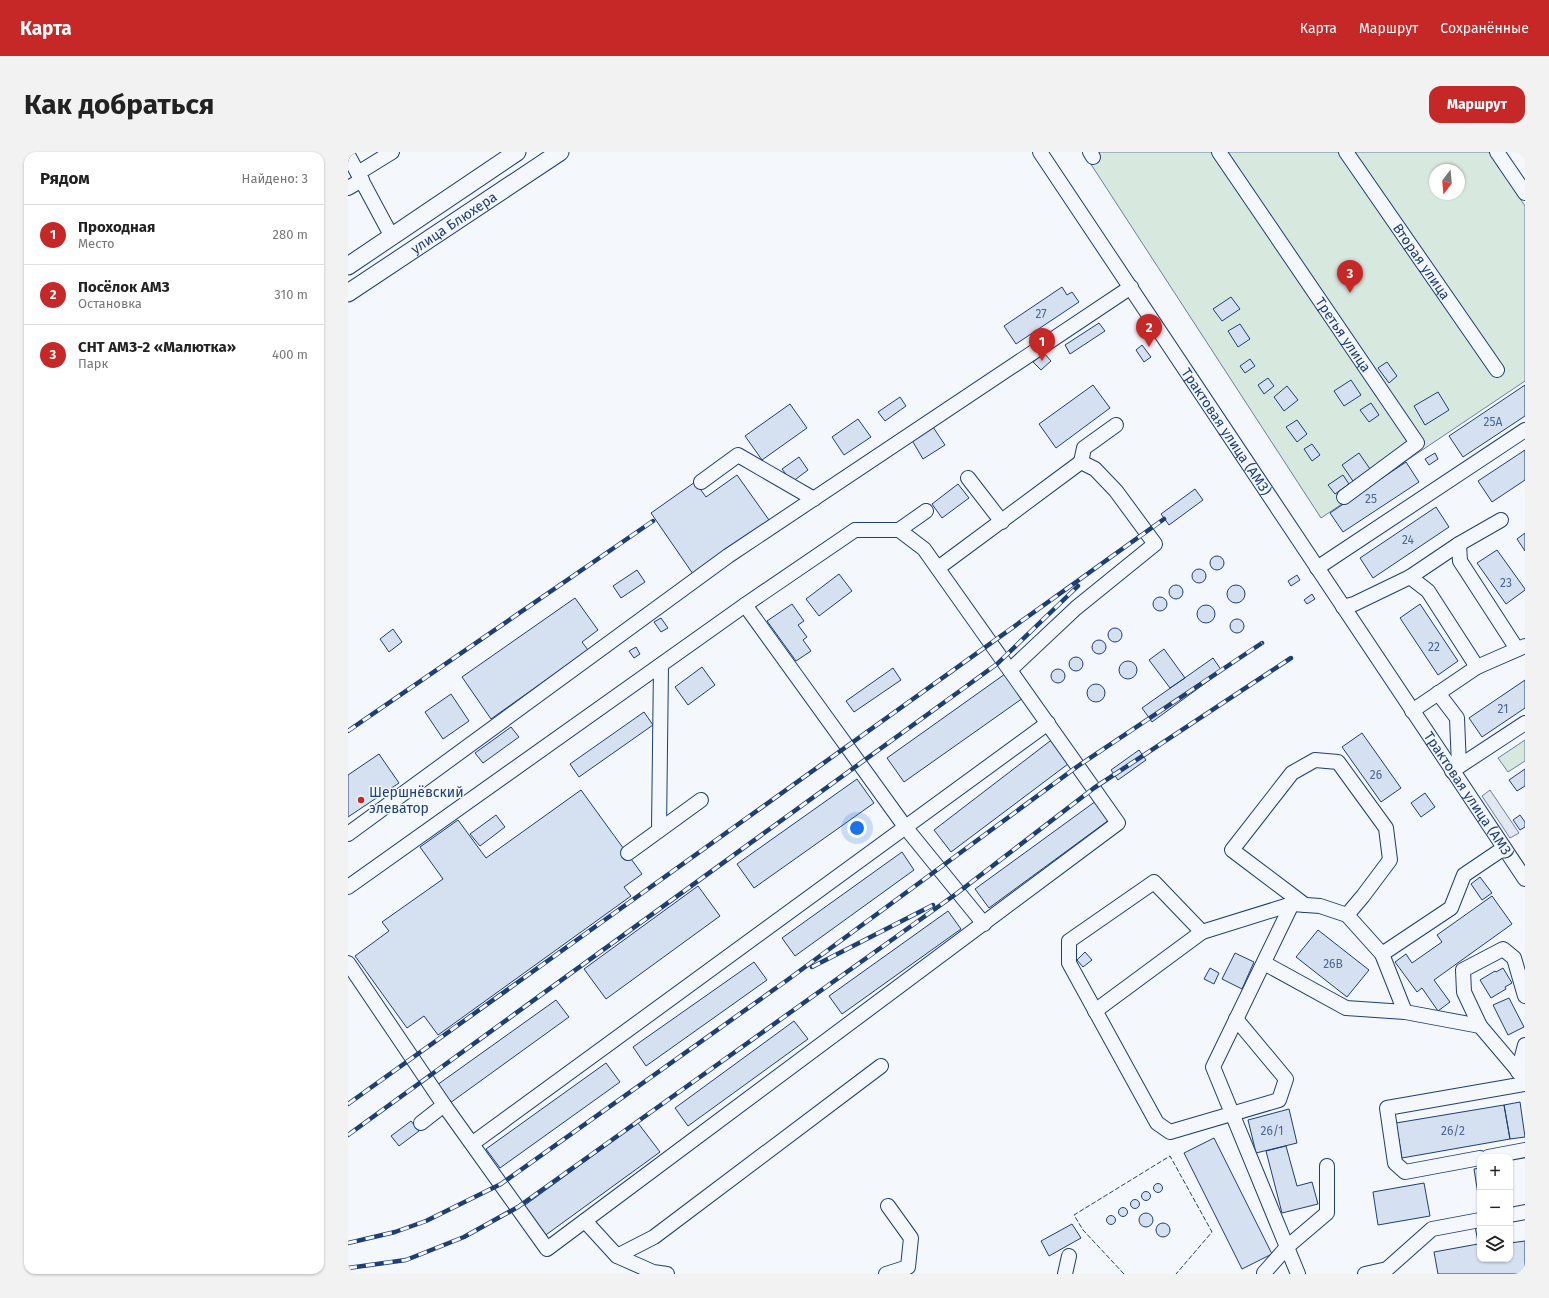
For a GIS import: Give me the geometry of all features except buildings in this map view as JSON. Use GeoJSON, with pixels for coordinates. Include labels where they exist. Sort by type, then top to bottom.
{"type":"FeatureCollection","features":[{"type":"Feature","properties":{"kind":"main road","name":"улица Блюхера"},"geometry":{"type":"LineString","coordinates":[[348,266],[517,152]]}},
{"type":"Feature","properties":{"kind":"main road","name":"улица Блюхера"},"geometry":{"type":"LineString","coordinates":[[348,292],[560,152]]}},
{"type":"Feature","properties":{"kind":"street"},"geometry":{"type":"LineString","coordinates":[[354,167],[392,152]]}},
{"type":"Feature","properties":{"kind":"street","name":"Трактовая улица (АМЗ)"},"geometry":{"type":"LineString","coordinates":[[1040,152],[1412,711],[1456,769],[1504,848],[1525,879]]}},
{"type":"Feature","properties":{"kind":"street","name":"Третья улица"},"geometry":{"type":"LineString","coordinates":[[1220,152],[1417,443],[1344,497]]}},
{"type":"Feature","properties":{"kind":"street","name":"Вторая улица"},"geometry":{"type":"LineString","coordinates":[[1346,152],[1497,370]]}},
{"type":"Feature","properties":{"kind":"street"},"geometry":{"type":"LineString","coordinates":[[1497,152],[1525,193]]}},
{"type":"Feature","properties":{"kind":"street"},"geometry":{"type":"LineString","coordinates":[[348,188],[354,167]]}},
{"type":"Feature","properties":{"kind":"street"},"geometry":{"type":"LineString","coordinates":[[354,167],[392,237]]}},
{"type":"Feature","properties":{"kind":"street"},"geometry":{"type":"LineString","coordinates":[[348,834],[728,556],[1131,288]]}},
{"type":"Feature","properties":{"kind":"street"},"geometry":{"type":"LineString","coordinates":[[938,568],[1081,462],[1084,448],[1116,425]]}},
{"type":"Feature","properties":{"kind":"street"},"geometry":{"type":"LineString","coordinates":[[1317,568],[1525,430]]}},
{"type":"Feature","properties":{"kind":"street"},"geometry":{"type":"LineString","coordinates":[[701,482],[738,455],[814,499]]}},
{"type":"Feature","properties":{"kind":"street"},"geometry":{"type":"LineString","coordinates":[[1010,670],[1076,608],[1155,544],[1116,492],[1095,469],[1081,462]]}},
{"type":"Feature","properties":{"kind":"street"},"geometry":{"type":"LineString","coordinates":[[968,478],[1002,522]]}},
{"type":"Feature","properties":{"kind":"street"},"geometry":{"type":"LineString","coordinates":[[348,887],[745,605],[855,530],[899,530],[926,511]]}},
{"type":"Feature","properties":{"kind":"street"},"geometry":{"type":"LineString","coordinates":[[1343,607],[1354,604],[1410,577],[1459,544],[1501,520]]}},
{"type":"Feature","properties":{"kind":"street"},"geometry":{"type":"LineString","coordinates":[[348,962],[444,1105],[473,1143],[547,1249],[1118,823],[924,549],[899,530]]}},
{"type":"Feature","properties":{"kind":"street"},"geometry":{"type":"LineString","coordinates":[[1412,711],[1477,667],[1521,648],[1460,561],[1459,544]]}},
{"type":"Feature","properties":{"kind":"street"},"geometry":{"type":"LineString","coordinates":[[1410,577],[1428,591],[1477,667]]}},
{"type":"Feature","properties":{"kind":"street"},"geometry":{"type":"LineString","coordinates":[[745,605],[906,828],[984,924]]}},
{"type":"Feature","properties":{"kind":"street"},"geometry":{"type":"LineString","coordinates":[[659,830],[661,665]]}},
{"type":"Feature","properties":{"kind":"street"},"geometry":{"type":"LineString","coordinates":[[1438,693],[1457,718],[1456,769]]}},
{"type":"Feature","properties":{"kind":"street"},"geometry":{"type":"LineString","coordinates":[[473,1143],[1048,723]]}},
{"type":"Feature","properties":{"kind":"street"},"geometry":{"type":"LineString","coordinates":[[1456,769],[1525,723]]}},
{"type":"Feature","properties":{"kind":"street"},"geometry":{"type":"LineString","coordinates":[[1299,905],[1232,850],[1292,773],[1315,760],[1338,762],[1386,828],[1390,860],[1347,915]]}},
{"type":"Feature","properties":{"kind":"street"},"geometry":{"type":"LineString","coordinates":[[628,853],[701,800]]}},
{"type":"Feature","properties":{"kind":"street"},"geometry":{"type":"LineString","coordinates":[[1382,954],[1451,908],[1464,875],[1504,848]]}},
{"type":"Feature","properties":{"kind":"street"},"geometry":{"type":"LineString","coordinates":[[1202,932],[1154,882],[1069,941],[1069,964],[1157,1123],[1170,1132],[1279,1100],[1286,1079],[1236,1019]]}},
{"type":"Feature","properties":{"kind":"street"},"geometry":{"type":"LineString","coordinates":[[1095,1011],[1202,932],[1299,905],[1320,906],[1347,915],[1382,954],[1406,1012]]}},
{"type":"Feature","properties":{"kind":"street"},"geometry":{"type":"LineString","coordinates":[[1298,1274],[1213,1066],[1264,963],[1299,905]]}},
{"type":"Feature","properties":{"kind":"street"},"geometry":{"type":"LineString","coordinates":[[1523,1078],[1480,1026],[1464,992],[1463,970],[1503,949],[1514,958],[1525,996]]}},
{"type":"Feature","properties":{"kind":"street"},"geometry":{"type":"LineString","coordinates":[[1264,963],[1346,1008],[1406,1012],[1480,1026]]}},
{"type":"Feature","properties":{"kind":"street"},"geometry":{"type":"LineString","coordinates":[[1523,1078],[1525,1045]]}},
{"type":"Feature","properties":{"kind":"street"},"geometry":{"type":"LineString","coordinates":[[617,1256],[654,1238],[881,1066]]}},
{"type":"Feature","properties":{"kind":"street"},"geometry":{"type":"LineString","coordinates":[[1477,1159],[1405,1172],[1395,1163],[1387,1108],[1523,1078]]}},
{"type":"Feature","properties":{"kind":"street"},"geometry":{"type":"LineString","coordinates":[[421,1123],[444,1105]]}},
{"type":"Feature","properties":{"kind":"street"},"geometry":{"type":"LineString","coordinates":[[1504,1154],[1525,1150]]}},
{"type":"Feature","properties":{"kind":"street"},"geometry":{"type":"LineString","coordinates":[[1264,1274],[1264,1272],[1287,1247],[1327,1213],[1327,1166]]}},
{"type":"Feature","properties":{"kind":"street"},"geometry":{"type":"LineString","coordinates":[[886,1274],[908,1267],[911,1238],[888,1206]]}},
{"type":"Feature","properties":{"kind":"street"},"geometry":{"type":"LineString","coordinates":[[1513,1214],[1525,1212]]}},
{"type":"Feature","properties":{"kind":"street"},"geometry":{"type":"LineString","coordinates":[[585,1221],[617,1256],[653,1272],[667,1274]]}},
{"type":"Feature","properties":{"kind":"street"},"geometry":{"type":"LineString","coordinates":[[1365,1274],[1387,1269],[1432,1229],[1477,1221]]}},
{"type":"Feature","properties":{"kind":"street"},"geometry":{"type":"LineString","coordinates":[[1065,1274],[1069,1256]]}},
{"type":"Feature","properties":{"kind":"shaded area"},"geometry":{"type":"Polygon","coordinates":[[[1083,152],[1489,152],[1525,206],[1525,381],[1321,518],[1083,152]]]}},
{"type":"Feature","properties":{"kind":"shaded area"},"geometry":{"type":"Polygon","coordinates":[[[1525,740],[1525,761],[1508,772],[1498,758],[1525,740]]]}},
{"type":"Feature","properties":{"kind":"shaded area"},"geometry":{"type":"Polygon","coordinates":[[[1490,790],[1519,833],[1510,838],[1482,796],[1490,790]]]}},
{"type":"Feature","properties":{"kind":"railway"},"geometry":{"type":"LineString","coordinates":[[348,1104],[1164,519]]}},
{"type":"Feature","properties":{"kind":"railway"},"geometry":{"type":"LineString","coordinates":[[348,731],[653,521]]}},
{"type":"Feature","properties":{"kind":"railway"},"geometry":{"type":"LineString","coordinates":[[348,1135],[997,664],[1078,586]]}},
{"type":"Feature","properties":{"kind":"railway"},"geometry":{"type":"LineString","coordinates":[[348,1243],[395,1232],[426,1221],[501,1184],[786,981],[1078,766],[1262,643]]}},
{"type":"Feature","properties":{"kind":"railway"},"geometry":{"type":"LineString","coordinates":[[348,1268],[406,1260],[464,1237],[518,1207],[956,894],[1094,788],[1291,658]]}},
{"type":"Feature","properties":{"kind":"railway"},"geometry":{"type":"LineString","coordinates":[[812,967],[933,905]]}},
{"type":"Feature","properties":{"kind":"fence"},"geometry":{"type":"LineString","coordinates":[[1124,1274],[1083,1230],[1074,1215],[1170,1156],[1212,1232],[1176,1274]]}},
{"type":"Feature","properties":{"kind":"place","name":"СНТ АМЗ-2 «Малютка»"},"geometry":{"type":"Point","coordinates":[1350,293]}},
{"type":"Feature","properties":{"kind":"place","name":"Посёлок АМЗ"},"geometry":{"type":"Point","coordinates":[1149,347]}},
{"type":"Feature","properties":{"kind":"place","name":"Проходная"},"geometry":{"type":"Point","coordinates":[1042,361]}},
{"type":"Feature","properties":{"kind":"place","name":"Шершнёвский элеватор"},"geometry":{"type":"Point","coordinates":[361,800]}}]}
